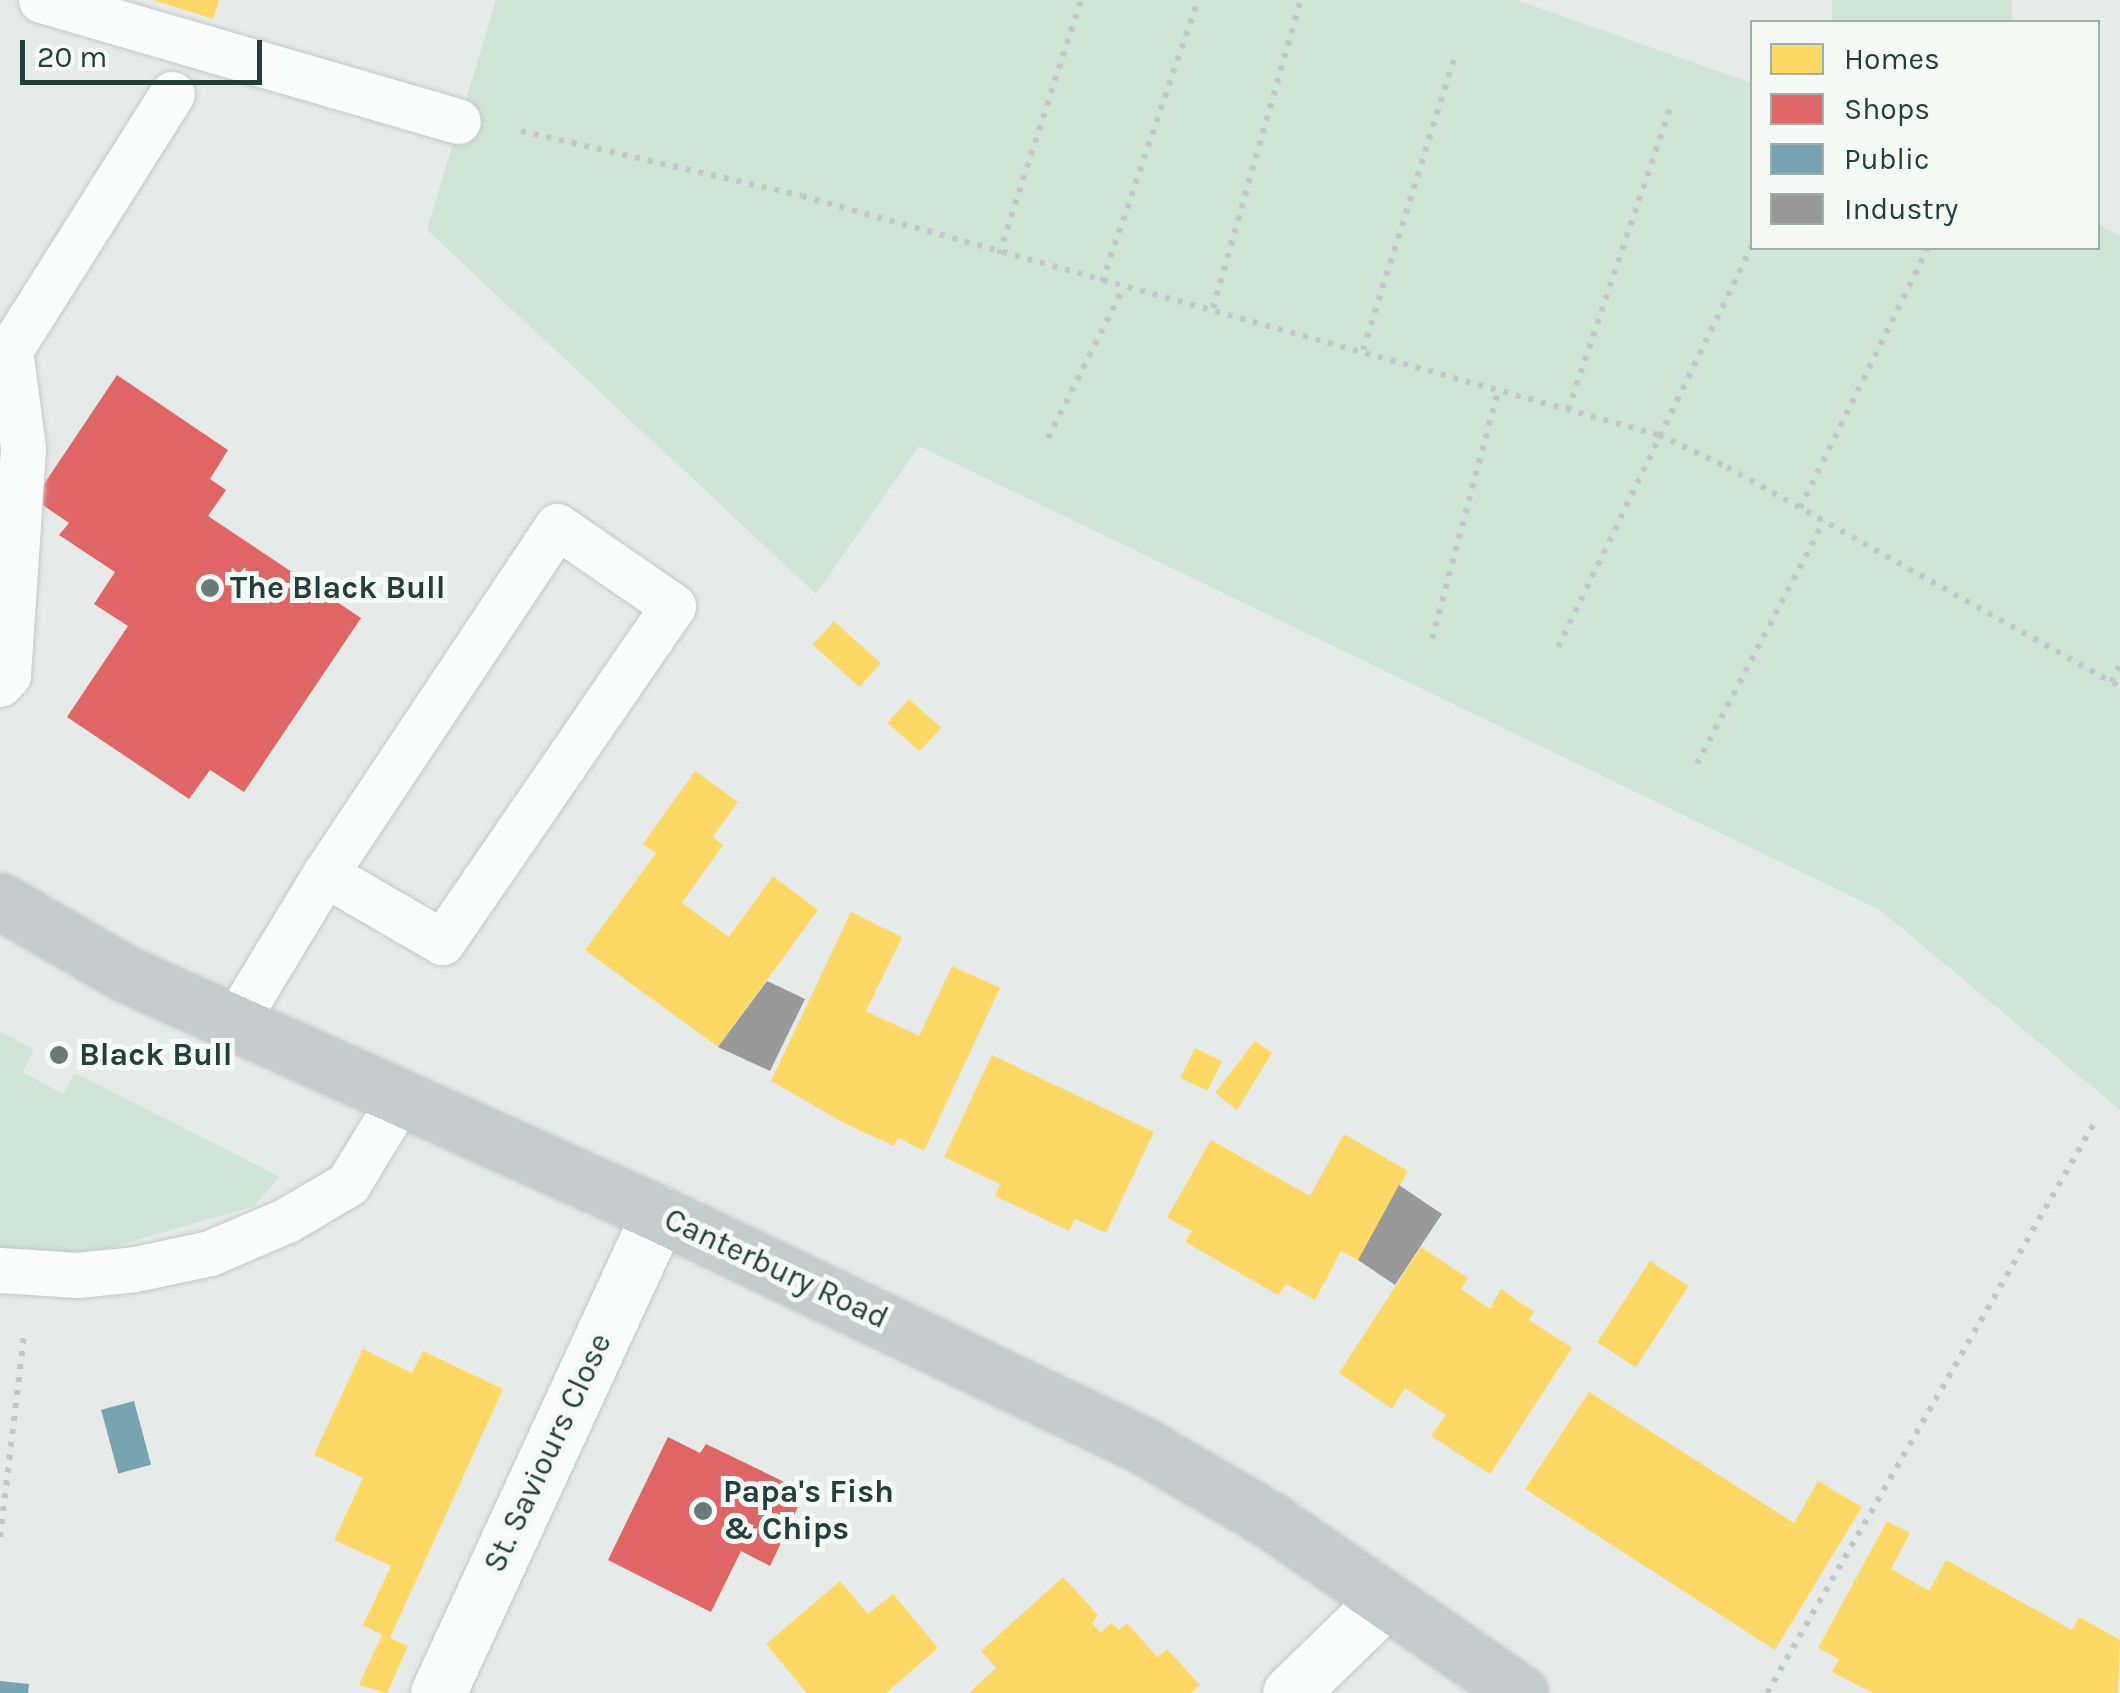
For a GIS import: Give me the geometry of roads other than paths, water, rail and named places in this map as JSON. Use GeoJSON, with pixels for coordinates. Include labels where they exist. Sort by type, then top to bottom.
{"type":"FeatureCollection","features":[{"type":"Feature","properties":{"kind":"highway","name":"Canterbury Road"},"geometry":{"type":"LineString","coordinates":[[0,901],[126,974],[658,1214],[1142,1445],[1270,1520],[1383,1604],[1520,1693]]}},
{"type":"Feature","properties":{"kind":"street","name":"St. Saviours Close"},"geometry":{"type":"LineString","coordinates":[[438,1693],[658,1214]]}},
{"type":"Feature","properties":{"kind":"street"},"geometry":{"type":"LineString","coordinates":[[1290,1693],[1383,1604]]}},
{"type":"Feature","properties":{"kind":"lane"},"geometry":{"type":"LineString","coordinates":[[40,0],[458,120]]}},
{"type":"Feature","properties":{"kind":"lane"},"geometry":{"type":"LineString","coordinates":[[0,684],[8,675],[23,447],[10,350],[172,94]]}},
{"type":"Feature","properties":{"kind":"lane"},"geometry":{"type":"LineString","coordinates":[[234,1024],[324,874],[557,526],[674,606],[442,942],[324,874]]}},
{"type":"Feature","properties":{"kind":"lane"},"geometry":{"type":"LineString","coordinates":[[16,1272],[135,1269],[210,1253],[286,1220],[348,1184],[400,1097]]}},
{"type":"Feature","properties":{"kind":"place","name":"The Black Bull"},"geometry":{"type":"Point","coordinates":[210,588]}},
{"type":"Feature","properties":{"kind":"place","name":"Black Bull"},"geometry":{"type":"Point","coordinates":[59,1055]}},
{"type":"Feature","properties":{"kind":"place","name":"Papa's Fish & Chips"},"geometry":{"type":"Point","coordinates":[703,1511]}}]}
